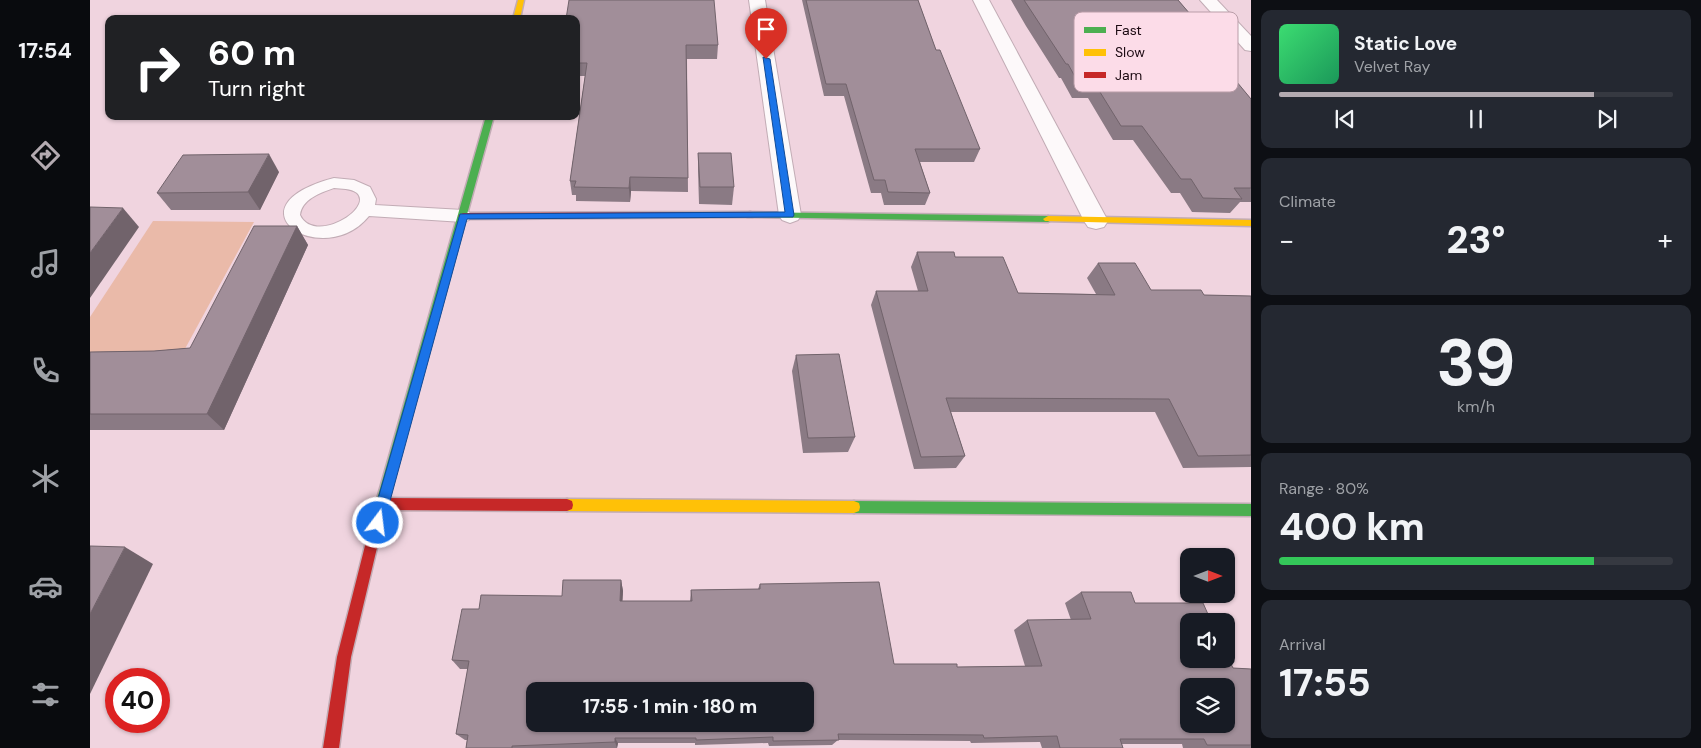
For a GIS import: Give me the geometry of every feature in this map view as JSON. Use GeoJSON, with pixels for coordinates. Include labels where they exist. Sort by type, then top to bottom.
{"type":"FeatureCollection","features":[{"type":"Feature","properties":{"kind":"street"},"geometry":{"type":"LineString","coordinates":[[517,15],[521,0]]}},
{"type":"Feature","properties":{"kind":"street"},"geometry":{"type":"LineString","coordinates":[[757,0],[790,215]]}},
{"type":"Feature","properties":{"kind":"street"},"geometry":{"type":"LineString","coordinates":[[981,0],[1096,221]]}},
{"type":"Feature","properties":{"kind":"street"},"geometry":{"type":"LineString","coordinates":[[1208,0],[1219,12]]}},
{"type":"Feature","properties":{"kind":"street"},"geometry":{"type":"LineString","coordinates":[[1238,32],[1251,46]]}},
{"type":"Feature","properties":{"kind":"street"},"geometry":{"type":"LineString","coordinates":[[331,748],[344,657],[382,504],[489,120]]}},
{"type":"Feature","properties":{"kind":"street"},"geometry":{"type":"LineString","coordinates":[[463,216],[790,215],[1251,222]]}},
{"type":"Feature","properties":{"kind":"street"},"geometry":{"type":"LineString","coordinates":[[382,504],[1251,510]]}},
{"type":"Feature","properties":{"kind":"lane"},"geometry":{"type":"LineString","coordinates":[[366,210],[463,216]]}},
{"type":"Feature","properties":{"kind":"shaded area"},"geometry":{"type":"Polygon","coordinates":[[[153,221],[254,222],[180,358],[90,357],[90,317],[153,221]]]}},
{"type":"Feature","properties":{"kind":"building"},"geometry":{"type":"Polygon","coordinates":[[[569,0],[714,0],[718,45],[686,45],[688,178],[630,177],[629,188],[574,187],[576,181],[570,181],[587,63],[580,63],[580,15],[567,15],[569,0]]]}},
{"type":"Feature","properties":{"kind":"building"},"geometry":{"type":"Polygon","coordinates":[[[806,0],[918,0],[936,50],[940,50],[980,149],[915,149],[930,193],[888,192],[885,180],[874,180],[846,84],[826,84],[806,0]]]}},
{"type":"Feature","properties":{"kind":"building"},"geometry":{"type":"Polygon","coordinates":[[[1024,0],[1178,0],[1188,12],[1074,12],[1074,75],[1068,64],[1066,64],[1024,0]]]}},
{"type":"Feature","properties":{"kind":"building"},"geometry":{"type":"Polygon","coordinates":[[[1238,83],[1251,99],[1251,188],[1234,188],[1242,199],[1203,198],[1191,179],[1181,179],[1142,126],[1121,126],[1100,92],[1238,92],[1238,83]]]}},
{"type":"Feature","properties":{"kind":"building"},"geometry":{"type":"Polygon","coordinates":[[[698,153],[731,153],[734,187],[700,187],[698,153]]]}},
{"type":"Feature","properties":{"kind":"building"},"geometry":{"type":"Polygon","coordinates":[[[269,154],[248,192],[157,193],[183,155],[269,154]]]}},
{"type":"Feature","properties":{"kind":"building"},"geometry":{"type":"Polygon","coordinates":[[[90,207],[123,208],[90,253],[90,207]]]}},
{"type":"Feature","properties":{"kind":"building"},"geometry":{"type":"Polygon","coordinates":[[[254,226],[297,226],[207,414],[90,414],[90,352],[154,351],[190,348],[254,226]]]}},
{"type":"Feature","properties":{"kind":"building"},"geometry":{"type":"Polygon","coordinates":[[[917,252],[954,252],[955,257],[1003,257],[1018,293],[1115,295],[1098,263],[1135,263],[1151,290],[1201,290],[1204,295],[1251,296],[1251,455],[1198,456],[1169,399],[946,398],[965,456],[921,457],[876,291],[928,291],[917,252]]]}},
{"type":"Feature","properties":{"kind":"building"},"geometry":{"type":"Polygon","coordinates":[[[839,354],[855,437],[808,438],[796,355],[839,354]]]}},
{"type":"Feature","properties":{"kind":"building"},"geometry":{"type":"Polygon","coordinates":[[[90,546],[125,547],[90,614],[90,546]]]}},
{"type":"Feature","properties":{"kind":"building"},"geometry":{"type":"Polygon","coordinates":[[[563,580],[621,580],[620,601],[692,601],[691,590],[760,589],[760,584],[879,582],[894,664],[957,664],[957,667],[1042,666],[1027,620],[1091,619],[1081,592],[1131,592],[1135,603],[1203,603],[1207,613],[1180,613],[1180,668],[1251,669],[1251,745],[1207,745],[1204,739],[1120,739],[1123,748],[1060,748],[1057,736],[984,738],[983,735],[838,734],[839,740],[773,741],[773,737],[696,740],[696,738],[615,738],[615,742],[512,746],[512,748],[466,748],[468,735],[456,734],[469,661],[452,660],[462,609],[479,609],[481,595],[562,596],[563,580]]]}},
{"type":"Feature","properties":{"kind":"traffic: fast"},"geometry":{"type":"LineString","coordinates":[[381,506],[489,120]]}},
{"type":"Feature","properties":{"kind":"traffic: fast"},"geometry":{"type":"LineString","coordinates":[[750,215],[1048,219]]}},
{"type":"Feature","properties":{"kind":"traffic: fast"},"geometry":{"type":"LineString","coordinates":[[854,507],[1251,510]]}},
{"type":"Feature","properties":{"kind":"traffic: slow"},"geometry":{"type":"LineString","coordinates":[[517,15],[521,0]]}},
{"type":"Feature","properties":{"kind":"traffic: slow"},"geometry":{"type":"LineString","coordinates":[[1048,219],[1251,223]]}},
{"type":"Feature","properties":{"kind":"traffic: slow"},"geometry":{"type":"LineString","coordinates":[[567,505],[854,507]]}},
{"type":"Feature","properties":{"kind":"traffic: jam"},"geometry":{"type":"LineString","coordinates":[[463,216],[750,215]]}},
{"type":"Feature","properties":{"kind":"traffic: jam"},"geometry":{"type":"LineString","coordinates":[[382,504],[567,505]]}},
{"type":"Feature","properties":{"kind":"traffic: jam"},"geometry":{"type":"LineString","coordinates":[[331,748],[344,657],[381,506]]}},
{"type":"Feature","properties":{"kind":"route"},"geometry":{"type":"LineString","coordinates":[[378,523],[463,216],[790,215],[766,59]]}}]}
